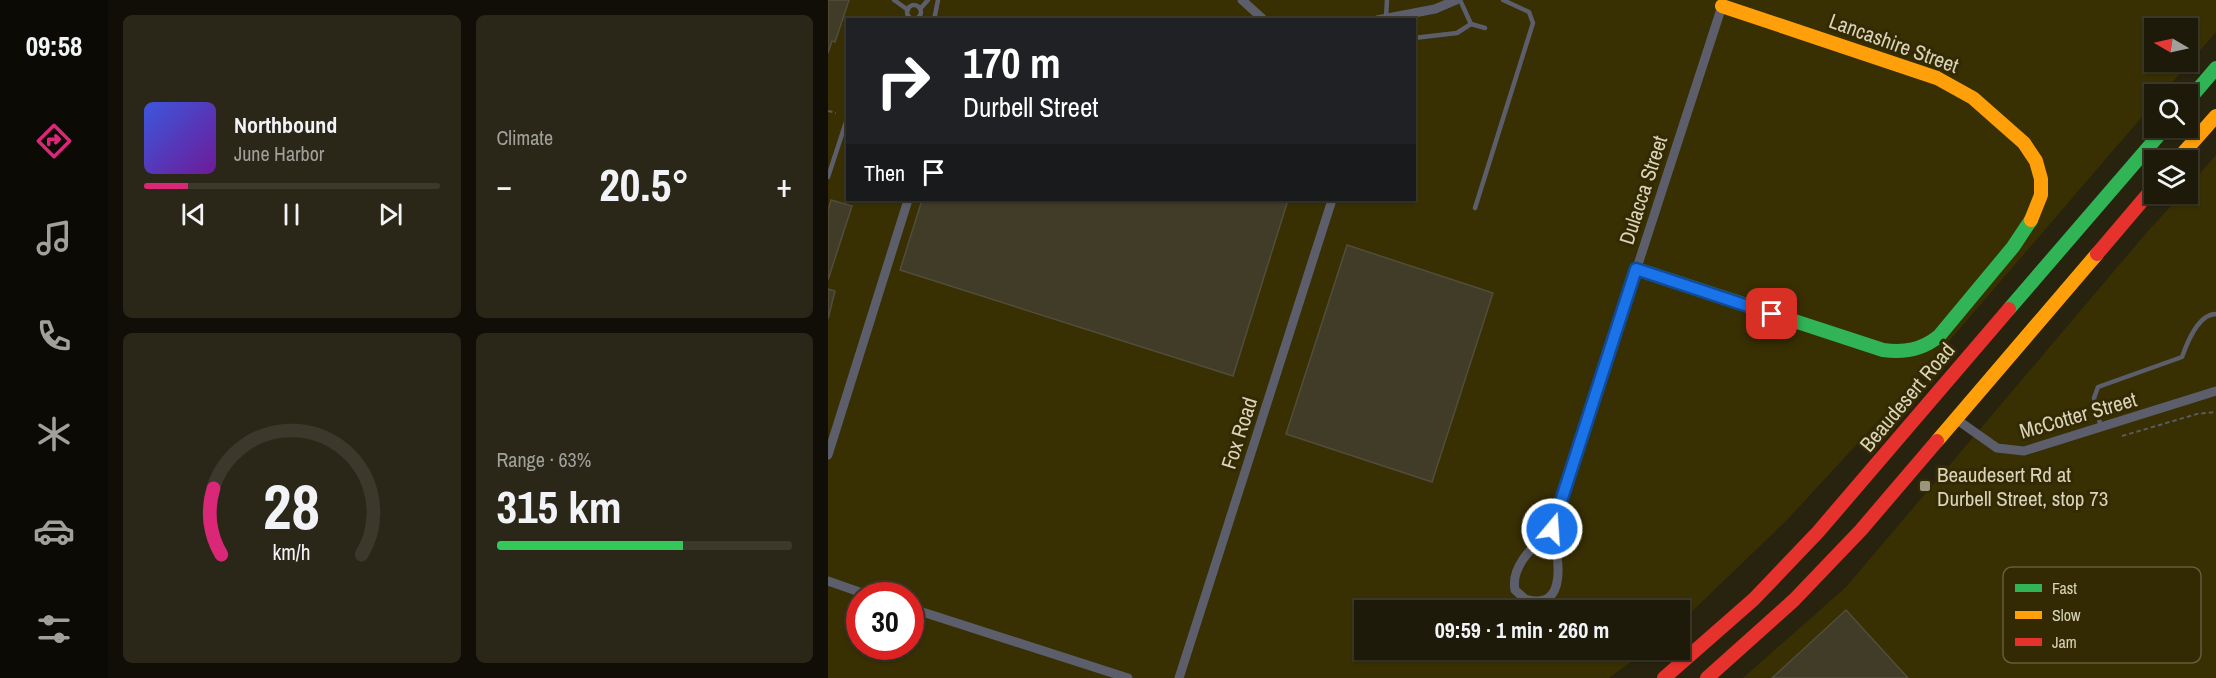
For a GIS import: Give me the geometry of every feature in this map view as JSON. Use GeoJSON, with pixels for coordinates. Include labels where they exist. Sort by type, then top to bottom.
{"type":"FeatureCollection","features":[{"type":"Feature","properties":{"kind":"main road","name":"Lancashire Street"},"geometry":{"type":"LineString","coordinates":[[1636,269],[1883,350],[1911,351],[1929,344],[1939,336],[2031,226],[2041,192],[2039,169],[2030,149],[1983,105],[1946,81],[1723,3]]}},
{"type":"Feature","properties":{"kind":"main road"},"geometry":{"type":"LineString","coordinates":[[2198,89],[2216,68]]}},
{"type":"Feature","properties":{"kind":"main road"},"geometry":{"type":"LineString","coordinates":[[2186,150],[2216,116]]}},
{"type":"Feature","properties":{"kind":"main road","name":"Beaudesert Road"},"geometry":{"type":"LineString","coordinates":[[1664,678],[1754,599],[1818,532],[2156,138]]}},
{"type":"Feature","properties":{"kind":"main road"},"geometry":{"type":"LineString","coordinates":[[1707,678],[1760,632],[1827,567],[2144,200]]}},
{"type":"Feature","properties":{"kind":"street"},"geometry":{"type":"LineString","coordinates":[[1242,0],[1262,18]]}},
{"type":"Feature","properties":{"kind":"street"},"geometry":{"type":"LineString","coordinates":[[1406,17],[1458,0]]}},
{"type":"Feature","properties":{"kind":"street","name":"Dulacca Street"},"geometry":{"type":"LineString","coordinates":[[1552,529],[1556,547],[1556,588],[1542,601],[1525,599],[1515,590],[1515,574],[1520,564],[1552,529],[1723,3]]}},
{"type":"Feature","properties":{"kind":"street"},"geometry":{"type":"LineString","coordinates":[[828,455],[908,201]]}},
{"type":"Feature","properties":{"kind":"street","name":"Fox Road"},"geometry":{"type":"LineString","coordinates":[[1179,678],[1332,201]]}},
{"type":"Feature","properties":{"kind":"street","name":"McCotter Street"},"geometry":{"type":"LineString","coordinates":[[1956,419],[1997,448],[2016,452],[2101,428],[2216,391]]}},
{"type":"Feature","properties":{"kind":"street"},"geometry":{"type":"LineString","coordinates":[[828,581],[846,587]]}},
{"type":"Feature","properties":{"kind":"street"},"geometry":{"type":"LineString","coordinates":[[924,612],[1128,678]]}},
{"type":"Feature","properties":{"kind":"lane"},"geometry":{"type":"LineString","coordinates":[[894,0],[908,10],[911,18]]}},
{"type":"Feature","properties":{"kind":"lane"},"geometry":{"type":"LineString","coordinates":[[915,18],[919,17],[920,9],[928,0]]}},
{"type":"Feature","properties":{"kind":"lane"},"geometry":{"type":"LineString","coordinates":[[934,18],[938,0]]}},
{"type":"Feature","properties":{"kind":"lane"},"geometry":{"type":"LineString","coordinates":[[1382,18],[1387,0]]}},
{"type":"Feature","properties":{"kind":"lane"},"geometry":{"type":"LineString","coordinates":[[1458,0],[1471,24],[1485,28]]}},
{"type":"Feature","properties":{"kind":"lane"},"geometry":{"type":"LineString","coordinates":[[1475,208],[1533,23],[1529,12],[1503,0]]}},
{"type":"Feature","properties":{"kind":"lane"},"geometry":{"type":"LineString","coordinates":[[908,10],[912,6],[920,9]]}},
{"type":"Feature","properties":{"kind":"lane"},"geometry":{"type":"LineString","coordinates":[[1416,38],[1457,33],[1471,24]]}},
{"type":"Feature","properties":{"kind":"lane"},"geometry":{"type":"LineString","coordinates":[[828,177],[831,159],[846,121]]}},
{"type":"Feature","properties":{"kind":"lane"},"geometry":{"type":"LineString","coordinates":[[2101,428],[2094,398],[2098,387],[2182,357],[2187,340],[2206,317],[2216,314]]}},
{"type":"Feature","properties":{"kind":"path"},"geometry":{"type":"LineString","coordinates":[[828,111],[836,113]]}},
{"type":"Feature","properties":{"kind":"path"},"geometry":{"type":"LineString","coordinates":[[2122,436],[2197,414],[2216,412]]}},
{"type":"Feature","properties":{"kind":"shaded area"},"geometry":{"type":"Polygon","coordinates":[[[828,0],[2216,0],[2216,32],[2198,53],[2198,18],[2144,18],[2144,72],[2181,72],[2171,84],[2144,84],[2144,115],[1907,390],[1788,519],[1690,613],[1690,600],[1354,600],[1354,660],[1633,660],[1609,678],[828,678],[828,0]]]}},
{"type":"Feature","properties":{"kind":"shaded area"},"geometry":{"type":"Polygon","coordinates":[[[2216,155],[2216,678],[1743,678],[1846,587],[2173,204],[2198,204],[2198,175],[2216,155]]]}},
{"type":"Feature","properties":{"kind":"building"},"geometry":{"type":"Polygon","coordinates":[[[828,0],[849,0],[835,42],[832,41],[828,53],[828,0]]]}},
{"type":"Feature","properties":{"kind":"building"},"geometry":{"type":"Polygon","coordinates":[[[831,200],[852,206],[828,280],[828,210],[831,200]]]}},
{"type":"Feature","properties":{"kind":"building"},"geometry":{"type":"Polygon","coordinates":[[[922,201],[1288,201],[1233,376],[900,270],[922,201]]]}},
{"type":"Feature","properties":{"kind":"building"},"geometry":{"type":"Polygon","coordinates":[[[1347,245],[1493,293],[1432,482],[1286,434],[1347,245]]]}},
{"type":"Feature","properties":{"kind":"building"},"geometry":{"type":"Polygon","coordinates":[[[828,289],[835,291],[828,319],[828,289]]]}},
{"type":"Feature","properties":{"kind":"building"},"geometry":{"type":"Polygon","coordinates":[[[1846,610],[1908,678],[1772,678],[1846,610]]]}},
{"type":"Feature","properties":{"kind":"traffic: fast"},"geometry":{"type":"LineString","coordinates":[[2198,89],[2216,68]]}},
{"type":"Feature","properties":{"kind":"traffic: fast"},"geometry":{"type":"LineString","coordinates":[[2009,309],[2156,138]]}},
{"type":"Feature","properties":{"kind":"traffic: fast"},"geometry":{"type":"LineString","coordinates":[[1636,269],[1883,350],[1905,351],[1926,345],[1939,336],[2013,247],[2031,220]]}},
{"type":"Feature","properties":{"kind":"traffic: slow"},"geometry":{"type":"LineString","coordinates":[[1722,6],[1937,78],[1973,98],[2024,143],[2036,161],[2041,179],[2041,195],[2031,220]]}},
{"type":"Feature","properties":{"kind":"traffic: slow"},"geometry":{"type":"LineString","coordinates":[[2186,150],[2216,116]]}},
{"type":"Feature","properties":{"kind":"traffic: slow"},"geometry":{"type":"LineString","coordinates":[[1937,441],[2097,254]]}},
{"type":"Feature","properties":{"kind":"traffic: jam"},"geometry":{"type":"LineString","coordinates":[[2097,254],[2144,199]]}},
{"type":"Feature","properties":{"kind":"traffic: jam"},"geometry":{"type":"LineString","coordinates":[[1664,678],[1754,599],[1818,532],[2009,309]]}},
{"type":"Feature","properties":{"kind":"traffic: jam"},"geometry":{"type":"LineString","coordinates":[[1707,678],[1794,600],[1861,530],[1937,441]]}},
{"type":"Feature","properties":{"kind":"place","name":"Beaudesert Rd at Durbell Street, stop 73"},"geometry":{"type":"Point","coordinates":[1925,486]}},
{"type":"Feature","properties":{"kind":"route"},"geometry":{"type":"LineString","coordinates":[[1552,529],[1636,269],[1772,314]]}}]}
